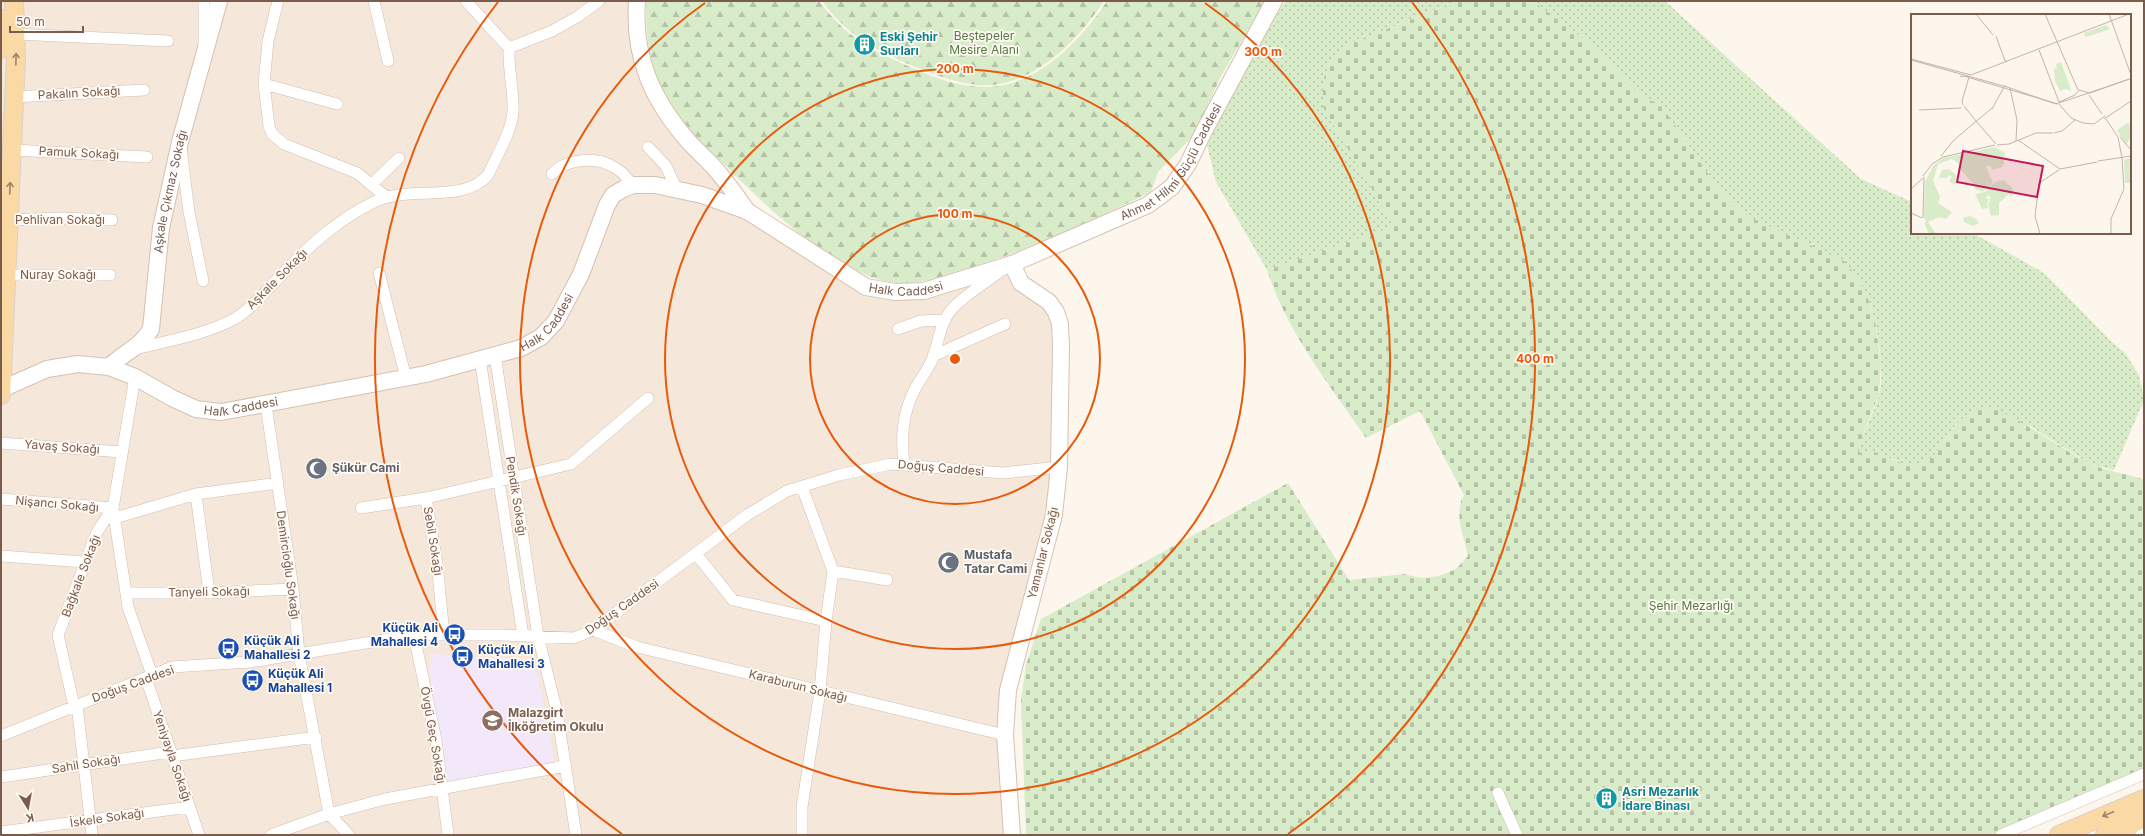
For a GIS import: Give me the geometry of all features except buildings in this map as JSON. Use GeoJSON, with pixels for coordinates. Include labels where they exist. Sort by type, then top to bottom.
{"type":"FeatureCollection","features":[{"type":"Feature","properties":{"kind":"main road"},"geometry":{"type":"LineString","coordinates":[[1,391],[14,97],[14,1]]}},
{"type":"Feature","properties":{"kind":"main road"},"geometry":{"type":"LineString","coordinates":[[1,19],[1,49]]}},
{"type":"Feature","properties":{"kind":"main road"},"geometry":{"type":"LineString","coordinates":[[2059,835],[2144,799]]}},
{"type":"Feature","properties":{"kind":"main road"},"geometry":{"type":"LineString","coordinates":[[2105,835],[2144,818]]}},
{"type":"Feature","properties":{"kind":"street"},"geometry":{"type":"LineString","coordinates":[[204,1],[204,50]]}},
{"type":"Feature","properties":{"kind":"street","name":"Aşkale Çıkmaz Sokağı"},"geometry":{"type":"LineString","coordinates":[[109,367],[121,356],[135,349],[144,340],[150,329],[161,228],[180,142],[204,50],[219,1]]}},
{"type":"Feature","properties":{"kind":"street"},"geometry":{"type":"LineString","coordinates":[[278,1],[268,41],[264,84],[269,126],[277,140],[357,173],[385,196],[455,190],[467,188],[484,180],[488,175],[511,121],[513,111],[508,66],[509,48],[466,1]]}},
{"type":"Feature","properties":{"kind":"street"},"geometry":{"type":"LineString","coordinates":[[374,1],[388,61]]}},
{"type":"Feature","properties":{"kind":"street"},"geometry":{"type":"LineString","coordinates":[[509,48],[552,31],[577,17],[599,1]]}},
{"type":"Feature","properties":{"kind":"street"},"geometry":{"type":"LineString","coordinates":[[637,1],[638,44],[646,78],[662,110],[689,142],[718,172],[747,211]]}},
{"type":"Feature","properties":{"kind":"street","name":"Ahmet Hilmi Güçlü Caddesi"},"geometry":{"type":"LineString","coordinates":[[1012,264],[1148,205],[1172,187],[1188,164],[1202,133],[1274,1]]}},
{"type":"Feature","properties":{"kind":"street"},"geometry":{"type":"LineString","coordinates":[[15,34],[168,41]]}},
{"type":"Feature","properties":{"kind":"street"},"geometry":{"type":"LineString","coordinates":[[264,84],[337,104]]}},
{"type":"Feature","properties":{"kind":"street","name":"Pakalın Sokağı"},"geometry":{"type":"LineString","coordinates":[[14,97],[144,90]]}},
{"type":"Feature","properties":{"kind":"street"},"geometry":{"type":"LineString","coordinates":[[180,142],[189,212],[203,281]]}},
{"type":"Feature","properties":{"kind":"street"},"geometry":{"type":"LineString","coordinates":[[648,147],[666,166],[677,190]]}},
{"type":"Feature","properties":{"kind":"street","name":"Pamuk Sokağı"},"geometry":{"type":"LineString","coordinates":[[12,150],[147,156]]}},
{"type":"Feature","properties":{"kind":"street"},"geometry":{"type":"LineString","coordinates":[[371,185],[399,158]]}},
{"type":"Feature","properties":{"kind":"street"},"geometry":{"type":"LineString","coordinates":[[552,174],[563,164],[594,161],[609,164],[618,170],[633,185]]}},
{"type":"Feature","properties":{"kind":"street","name":"Halk Caddesi"},"geometry":{"type":"LineString","coordinates":[[1,391],[47,369],[78,364],[109,367],[135,377],[172,398],[196,409],[221,412],[266,405],[406,378],[521,348],[541,337],[556,321],[581,274],[607,205],[614,195],[633,185],[655,185],[702,195],[747,211],[866,287],[895,292],[924,291],[1012,264]]}},
{"type":"Feature","properties":{"kind":"street","name":"Aşkale Sokağı"},"geometry":{"type":"LineString","coordinates":[[135,349],[182,337],[236,318],[253,306],[314,242],[348,214],[385,196]]}},
{"type":"Feature","properties":{"kind":"street","name":"Pehlivan Sokağı"},"geometry":{"type":"LineString","coordinates":[[8,220],[60,218],[112,220]]}},
{"type":"Feature","properties":{"kind":"street"},"geometry":{"type":"LineString","coordinates":[[904,465],[901,440],[904,415],[915,389],[933,356],[941,327],[951,310],[964,297],[1012,264]]}},
{"type":"Feature","properties":{"kind":"street","name":"Yamanlar Sokağı"},"geometry":{"type":"LineString","coordinates":[[1012,264],[1021,283],[1049,302],[1056,312],[1060,324],[1059,467],[1054,515],[1008,690],[1005,735],[1012,835]]}},
{"type":"Feature","properties":{"kind":"street"},"geometry":{"type":"LineString","coordinates":[[379,273],[406,378]]}},
{"type":"Feature","properties":{"kind":"street","name":"Nuray Sokağı"},"geometry":{"type":"LineString","coordinates":[[6,275],[110,276]]}},
{"type":"Feature","properties":{"kind":"street"},"geometry":{"type":"LineString","coordinates":[[898,329],[921,321],[946,320]]}},
{"type":"Feature","properties":{"kind":"street"},"geometry":{"type":"LineString","coordinates":[[933,356],[1005,324]]}},
{"type":"Feature","properties":{"kind":"street"},"geometry":{"type":"LineString","coordinates":[[487,357],[499,481],[523,636]]}},
{"type":"Feature","properties":{"kind":"street","name":"Pendik Sokağı"},"geometry":{"type":"LineString","coordinates":[[487,357],[514,478],[538,636],[557,712],[576,835]]}},
{"type":"Feature","properties":{"kind":"street","name":"Bağkale Sokağı"},"geometry":{"type":"LineString","coordinates":[[92,835],[76,706],[58,635],[97,532],[114,513],[122,452],[135,377]]}},
{"type":"Feature","properties":{"kind":"street","name":"Sebil Sokağı"},"geometry":{"type":"LineString","coordinates":[[444,635],[437,563],[426,498],[562,468],[576,462],[648,398]]}},
{"type":"Feature","properties":{"kind":"street","name":"Demircioğlu Sokağı"},"geometry":{"type":"LineString","coordinates":[[266,405],[278,483],[299,654],[316,737],[329,814]]}},
{"type":"Feature","properties":{"kind":"street","name":"Yavaş Sokağı"},"geometry":{"type":"LineString","coordinates":[[1,443],[122,452]]}},
{"type":"Feature","properties":{"kind":"street","name":"Doğuş Caddesi"},"geometry":{"type":"LineString","coordinates":[[1,736],[172,668],[250,662],[414,635],[538,636],[574,638],[593,630],[747,515],[787,491],[839,475],[891,464],[1003,473],[1059,467]]}},
{"type":"Feature","properties":{"kind":"street"},"geometry":{"type":"LineString","coordinates":[[114,513],[196,494],[278,483]]}},
{"type":"Feature","properties":{"kind":"street"},"geometry":{"type":"LineString","coordinates":[[802,487],[833,571],[826,621],[820,691],[802,807],[802,835]]}},
{"type":"Feature","properties":{"kind":"street"},"geometry":{"type":"LineString","coordinates":[[196,494],[209,593]]}},
{"type":"Feature","properties":{"kind":"street"},"geometry":{"type":"LineString","coordinates":[[361,508],[426,498]]}},
{"type":"Feature","properties":{"kind":"street","name":"Nişancı Sokağı"},"geometry":{"type":"LineString","coordinates":[[1,499],[114,513]]}},
{"type":"Feature","properties":{"kind":"street","name":"Yeniyayla Sokağı"},"geometry":{"type":"LineString","coordinates":[[114,513],[128,607],[171,754],[199,835]]}},
{"type":"Feature","properties":{"kind":"street"},"geometry":{"type":"LineString","coordinates":[[696,554],[733,600],[826,621]]}},
{"type":"Feature","properties":{"kind":"street"},"geometry":{"type":"LineString","coordinates":[[1,556],[85,562]]}},
{"type":"Feature","properties":{"kind":"street"},"geometry":{"type":"LineString","coordinates":[[833,571],[887,580]]}},
{"type":"Feature","properties":{"kind":"street","name":"Tanyeli Sokağı"},"geometry":{"type":"LineString","coordinates":[[126,592],[209,593],[292,589]]}},
{"type":"Feature","properties":{"kind":"street","name":"Karaburun Sokağı"},"geometry":{"type":"LineString","coordinates":[[593,630],[637,647],[1005,735]]}},
{"type":"Feature","properties":{"kind":"street","name":"Övgü Geç Sokağı"},"geometry":{"type":"LineString","coordinates":[[414,635],[436,740],[448,835]]}},
{"type":"Feature","properties":{"kind":"street","name":"Sahil Sokağı"},"geometry":{"type":"LineString","coordinates":[[1,777],[84,765],[316,737]]}},
{"type":"Feature","properties":{"kind":"street"},"geometry":{"type":"LineString","coordinates":[[271,835],[329,814],[385,799],[566,766]]}},
{"type":"Feature","properties":{"kind":"street"},"geometry":{"type":"LineString","coordinates":[[2001,835],[2144,774]]}},
{"type":"Feature","properties":{"kind":"street"},"geometry":{"type":"LineString","coordinates":[[1498,792],[1517,835]]}},
{"type":"Feature","properties":{"kind":"street","name":"İskele Sokağı"},"geometry":{"type":"LineString","coordinates":[[1,832],[189,807]]}},
{"type":"Feature","properties":{"kind":"street"},"geometry":{"type":"LineString","coordinates":[[329,814],[349,835]]}},
{"type":"Feature","properties":{"kind":"shaded area"},"geometry":{"type":"Polygon","coordinates":[[[1,1],[638,1],[647,77],[739,199],[815,254],[892,292],[1011,264],[1055,312],[1059,463],[1008,690],[1013,835],[1,835],[1,1]]]}},
{"type":"Feature","properties":{"kind":"shaded area","name":"Malazgirt İlköğretim Okulu"},"geometry":{"type":"Polygon","coordinates":[[[431,654],[525,659],[538,675],[554,762],[446,783],[430,672],[431,654]]]}},
{"type":"Feature","properties":{"kind":"green space"},"geometry":{"type":"Polygon","coordinates":[[[646,1],[819,1],[839,24],[869,47],[937,78],[967,86],[987,87],[1006,85],[1024,79],[1041,70],[1071,45],[1107,1],[1265,1],[1220,78],[1195,134],[1158,172],[1151,192],[1067,231],[1024,249],[961,272],[922,281],[901,283],[879,280],[855,270],[806,239],[761,200],[690,130],[668,101],[657,79],[649,46],[646,1]]]}},
{"type":"Feature","properties":{"kind":"green space","name":"Beştepeler Mesire Alanı"},"geometry":{"type":"Polygon","coordinates":[[[822,1],[1104,1],[1080,32],[1051,60],[1034,71],[1016,79],[998,84],[978,85],[941,77],[906,63],[869,45],[840,22],[822,1]]]}},
{"type":"Feature","properties":{"kind":"green space"},"geometry":{"type":"Polygon","coordinates":[[[1285,1],[1458,1],[1344,46],[1329,65],[1323,81],[1323,107],[1394,226],[1267,270],[1216,182],[1207,145],[1252,58],[1285,1]]]}},
{"type":"Feature","properties":{"kind":"green space","name":"Şehir Mezarlığı"},"geometry":{"type":"Polygon","coordinates":[[[1458,1],[1532,1],[1538,5],[1591,44],[1635,91],[1663,108],[1717,187],[1733,205],[1752,218],[1844,261],[1857,277],[1867,295],[1875,321],[1881,364],[1879,394],[1857,450],[1863,454],[1876,452],[1905,464],[1923,462],[1931,458],[1937,452],[1957,423],[1964,417],[1980,409],[1991,407],[2023,423],[2069,452],[2095,466],[2144,480],[2144,770],[1992,835],[1026,835],[1021,699],[1026,665],[1041,619],[1288,483],[1349,580],[1404,574],[1421,578],[1439,576],[1456,569],[1468,556],[1459,517],[1459,509],[1464,495],[1420,411],[1366,438],[1297,336],[1275,293],[1267,270],[1394,226],[1323,107],[1323,81],[1329,65],[1344,46],[1458,1]]]}},
{"type":"Feature","properties":{"kind":"green space"},"geometry":{"type":"Polygon","coordinates":[[[1532,1],[1665,1],[1861,179],[1911,202],[1911,234],[1975,234],[2044,273],[2111,341],[2125,353],[2139,375],[2144,400],[2114,470],[2090,464],[2030,426],[1960,420],[1934,456],[1919,464],[1900,462],[1876,453],[1869,452],[1863,454],[1857,450],[1877,402],[1881,385],[1881,359],[1877,330],[1867,295],[1733,205],[1717,187],[1663,108],[1635,91],[1591,44],[1532,1]]]}},
{"type":"Feature","properties":{"kind":"place","name":"Eski Şehir Surları"},"geometry":{"type":"Point","coordinates":[865,44]}},
{"type":"Feature","properties":{"kind":"place","name":"Şükür Cami"},"geometry":{"type":"Point","coordinates":[317,468]}},
{"type":"Feature","properties":{"kind":"place","name":"Mustafa Tatar Cami"},"geometry":{"type":"Point","coordinates":[948,562]}},
{"type":"Feature","properties":{"kind":"place","name":"Küçük Ali Mahallesi 4"},"geometry":{"type":"Point","coordinates":[454,635]}},
{"type":"Feature","properties":{"kind":"place","name":"Küçük Ali Mahallesi 2"},"geometry":{"type":"Point","coordinates":[229,648]}},
{"type":"Feature","properties":{"kind":"place","name":"Küçük Ali Mahallesi 3"},"geometry":{"type":"Point","coordinates":[462,657]}},
{"type":"Feature","properties":{"kind":"place","name":"Küçük Ali Mahallesi 1"},"geometry":{"type":"Point","coordinates":[252,681]}},
{"type":"Feature","properties":{"kind":"place","name":"Malazgirt İlköğretim Okulu"},"geometry":{"type":"Point","coordinates":[492,720]}},
{"type":"Feature","properties":{"kind":"place","name":"Asri Mezarlık İdare Binası"},"geometry":{"type":"Point","coordinates":[1607,799]}}]}
